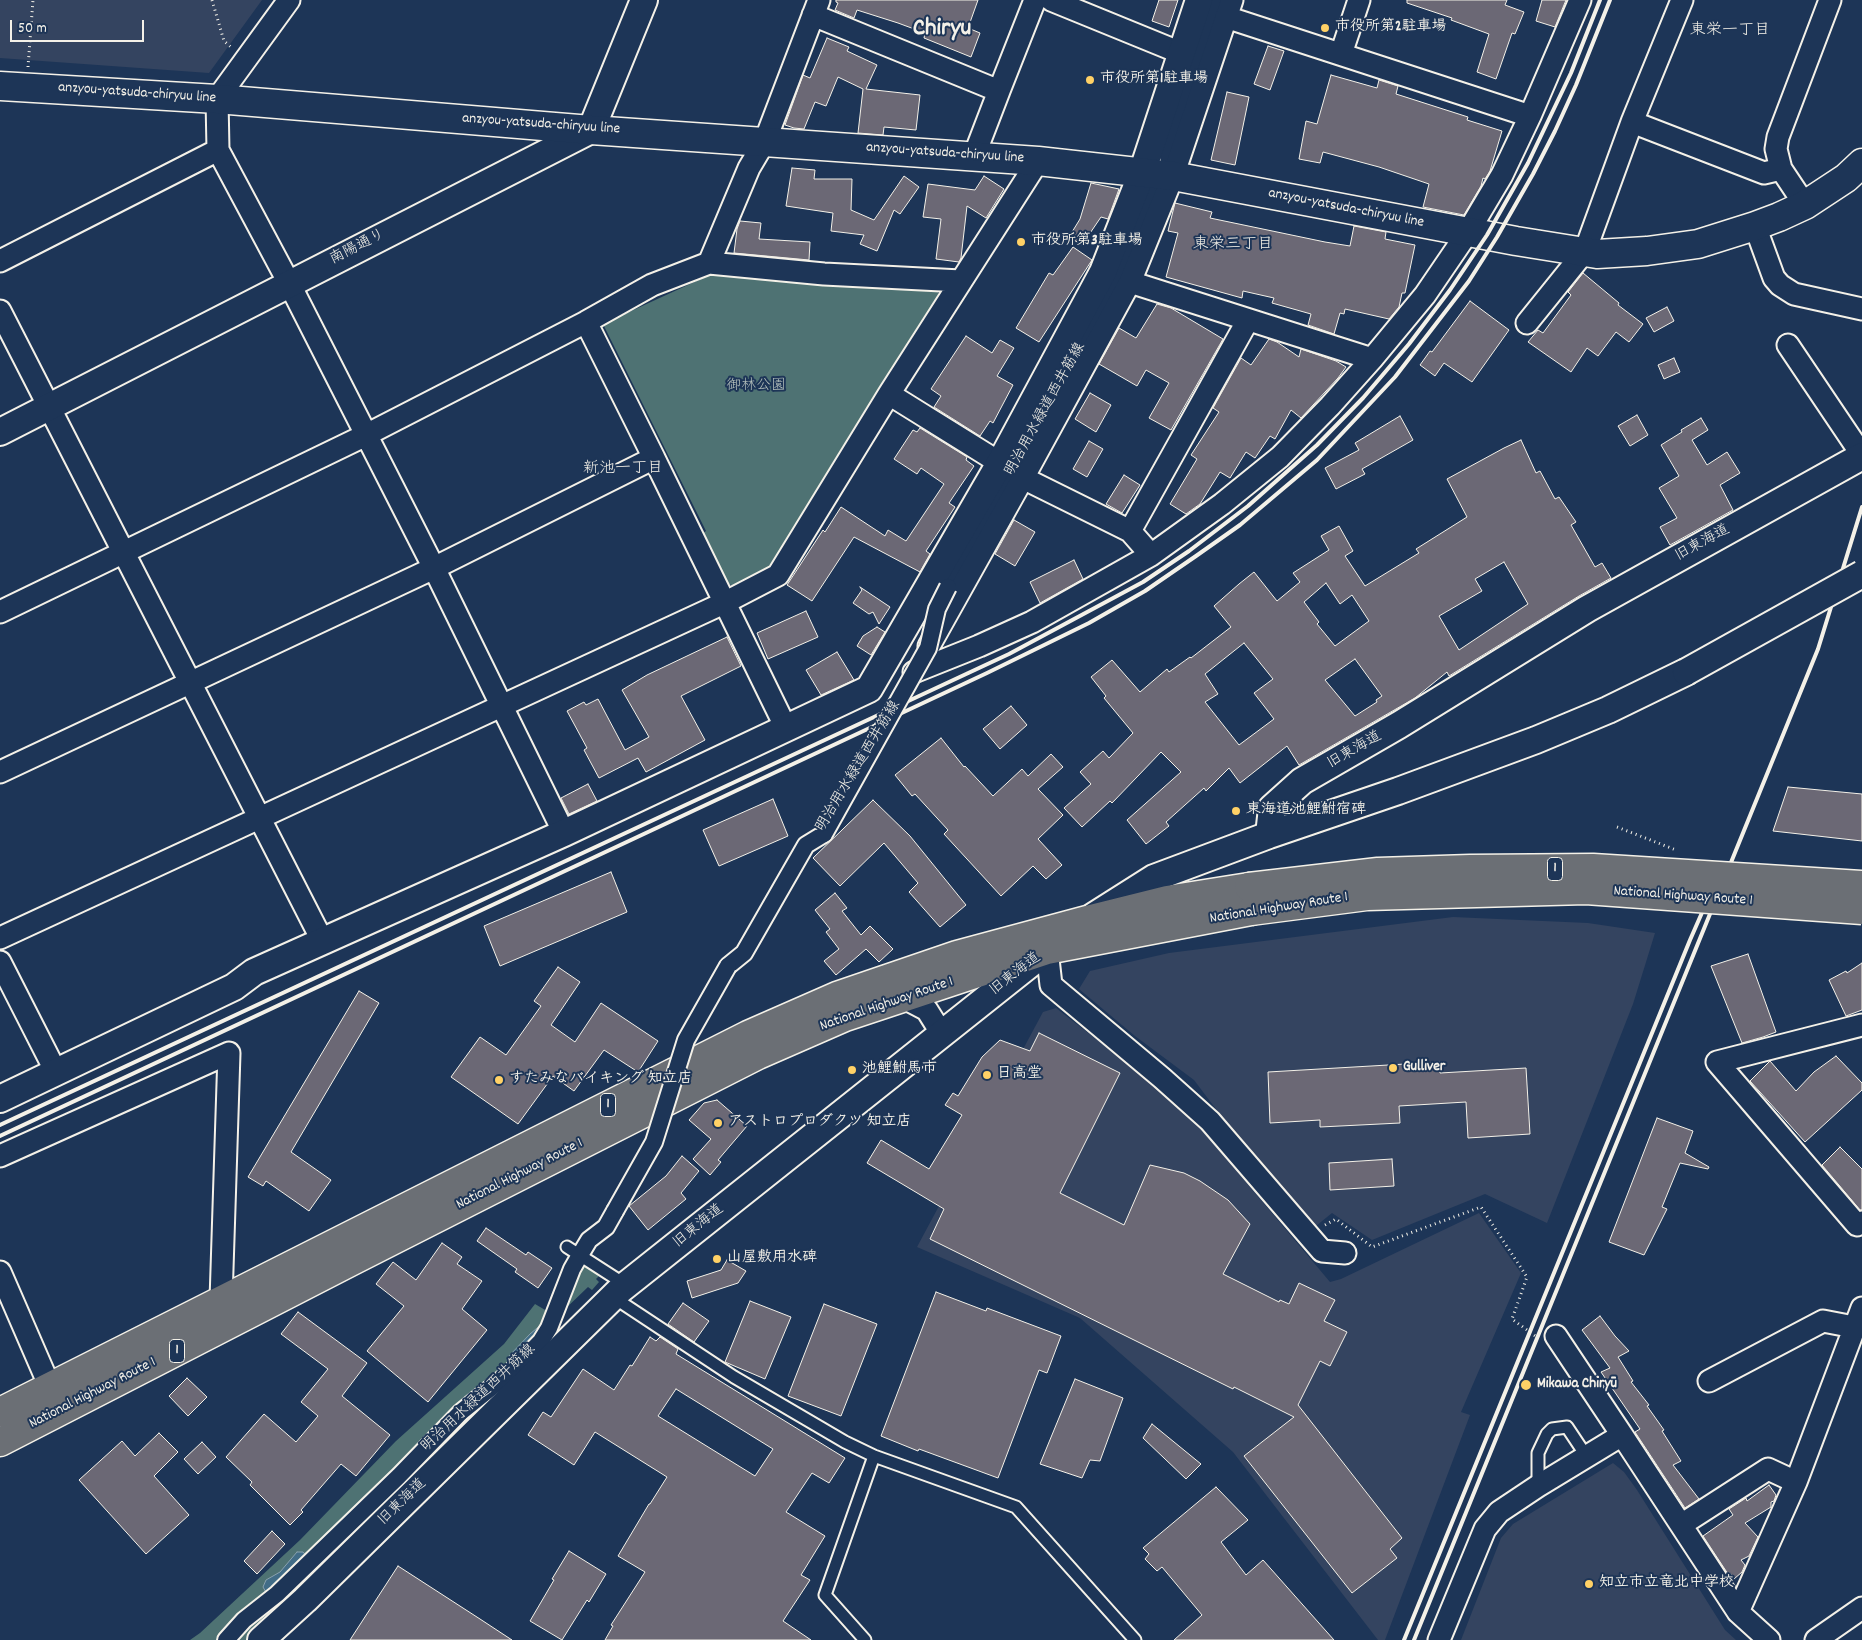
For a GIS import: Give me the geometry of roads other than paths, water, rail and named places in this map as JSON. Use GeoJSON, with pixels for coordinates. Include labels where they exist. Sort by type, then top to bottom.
{"type":"FeatureCollection","features":[{"type":"Feature","properties":{"kind":"highway","name":"National Highway Route 1"},"geometry":{"type":"LineString","coordinates":[[0,1442],[758,1055],[845,1017],[1047,950],[1250,899],[1378,872],[1593,868],[1862,885]]}},
{"type":"Feature","properties":{"kind":"highway","name":"National Highway Route 1"},"geometry":{"type":"LineString","coordinates":[[0,1412],[748,1035],[837,996],[947,959],[1087,920],[1167,900],[1586,890],[1862,910]]}},
{"type":"Feature","properties":{"kind":"main road","name":"anzyou-yatsuda-chiryuu line"},"geometry":{"type":"LineString","coordinates":[[0,86],[218,99],[591,130],[1038,161],[1159,174],[1468,232],[1597,254],[1647,251],[1698,244],[1779,218],[1805,205],[1846,178],[1862,163]]}},
{"type":"Feature","properties":{"kind":"street"},"geometry":{"type":"LineString","coordinates":[[289,0],[218,99],[218,150],[289,284],[434,568],[564,833]]}},
{"type":"Feature","properties":{"kind":"street"},"geometry":{"type":"LineString","coordinates":[[591,130],[644,0]]}},
{"type":"Feature","properties":{"kind":"street"},"geometry":{"type":"LineString","coordinates":[[974,156],[1035,0]]}},
{"type":"Feature","properties":{"kind":"street"},"geometry":{"type":"LineString","coordinates":[[1051,0],[1182,54]]}},
{"type":"Feature","properties":{"kind":"street"},"geometry":{"type":"LineString","coordinates":[[1199,0],[1182,54],[1159,174],[1130,282],[914,672],[1032,622],[1151,555],[1222,504],[1280,457],[1330,406],[1372,359],[1425,295],[1468,232],[1502,175],[1530,116],[1580,0]]}},
{"type":"Feature","properties":{"kind":"street"},"geometry":{"type":"LineString","coordinates":[[1341,54],[1359,0]]}},
{"type":"Feature","properties":{"kind":"street"},"geometry":{"type":"LineString","coordinates":[[1527,323],[1585,251],[1632,122],[1682,0]]}},
{"type":"Feature","properties":{"kind":"street"},"geometry":{"type":"LineString","coordinates":[[1805,205],[1781,169],[1776,149],[1778,137],[1830,0]]}},
{"type":"Feature","properties":{"kind":"street"},"geometry":{"type":"LineString","coordinates":[[0,1099],[234,987],[254,972],[322,940],[564,833],[870,690],[1000,463],[1103,272],[1159,174],[1225,6],[1341,54],[1530,116]]}},
{"type":"Feature","properties":{"kind":"street"},"geometry":{"type":"LineString","coordinates":[[709,263],[750,168],[764,141],[816,7],[999,91]]}},
{"type":"Feature","properties":{"kind":"street"},"geometry":{"type":"LineString","coordinates":[[1632,122],[1764,173],[1781,169]]}},
{"type":"Feature","properties":{"kind":"street","name":"南陽通り"},"geometry":{"type":"LineString","coordinates":[[0,432],[591,130]]}},
{"type":"Feature","properties":{"kind":"street"},"geometry":{"type":"LineString","coordinates":[[0,261],[218,150]]}},
{"type":"Feature","properties":{"kind":"street"},"geometry":{"type":"LineString","coordinates":[[0,938],[726,602],[778,575],[889,394],[1038,161]]}},
{"type":"Feature","properties":{"kind":"street","name":"明治用水緑道西井筋線"},"geometry":{"type":"LineString","coordinates":[[226,1640],[244,1620],[277,1594],[462,1412],[512,1371],[541,1342],[552,1323],[567,1281],[574,1251],[606,1227],[654,1142],[686,1040],[728,966],[744,953],[806,845],[824,834],[928,648],[937,609],[948,587],[1114,289],[1159,174]]}},
{"type":"Feature","properties":{"kind":"street"},"geometry":{"type":"LineString","coordinates":[[1755,226],[1774,278],[1780,285],[1794,294],[1862,309]]}},
{"type":"Feature","properties":{"kind":"street"},"geometry":{"type":"LineString","coordinates":[[0,612],[366,435],[586,322],[652,284],[709,263],[824,274],[961,281]]}},
{"type":"Feature","properties":{"kind":"street"},"geometry":{"type":"LineString","coordinates":[[1130,282],[1372,359]]}},
{"type":"Feature","properties":{"kind":"street"},"geometry":{"type":"LineString","coordinates":[[0,311],[322,940]]}},
{"type":"Feature","properties":{"kind":"street"},"geometry":{"type":"LineString","coordinates":[[1130,531],[1248,320]]}},
{"type":"Feature","properties":{"kind":"street"},"geometry":{"type":"LineString","coordinates":[[586,322],[726,602],[786,728]]}},
{"type":"Feature","properties":{"kind":"street"},"geometry":{"type":"LineString","coordinates":[[1788,345],[1862,456]]}},
{"type":"Feature","properties":{"kind":"street"},"geometry":{"type":"LineString","coordinates":[[889,394],[1000,463]]}},
{"type":"Feature","properties":{"kind":"street","name":"旧東海道"},"geometry":{"type":"LineString","coordinates":[[261,1640],[305,1600],[620,1291],[1087,920],[1154,878],[1269,835],[1272,808],[1302,781],[1398,725],[1587,609],[1862,456]]}},
{"type":"Feature","properties":{"kind":"street"},"geometry":{"type":"LineString","coordinates":[[0,772],[434,568],[654,458]]}},
{"type":"Feature","properties":{"kind":"street"},"geometry":{"type":"LineString","coordinates":[[1023,478],[1130,531],[1151,555]]}},
{"type":"Feature","properties":{"kind":"street"},"geometry":{"type":"LineString","coordinates":[[1269,835],[1398,791],[1536,740],[1608,710],[1686,672],[1862,574]]}},
{"type":"Feature","properties":{"kind":"street"},"geometry":{"type":"LineString","coordinates":[[1047,950],[1051,985],[1210,1121],[1322,1251],[1345,1253]]}},
{"type":"Feature","properties":{"kind":"street"},"geometry":{"type":"LineString","coordinates":[[0,962],[56,1072]]}},
{"type":"Feature","properties":{"kind":"street"},"geometry":{"type":"LineString","coordinates":[[904,998],[927,1010],[942,1034]]}},
{"type":"Feature","properties":{"kind":"street"},"geometry":{"type":"LineString","coordinates":[[1862,1025],[1717,1062],[1857,1226],[1862,1222]]}},
{"type":"Feature","properties":{"kind":"street"},"geometry":{"type":"LineString","coordinates":[[0,1156],[229,1053],[221,1300]]}},
{"type":"Feature","properties":{"kind":"street"},"geometry":{"type":"LineString","coordinates":[[0,1272],[50,1388]]}},
{"type":"Feature","properties":{"kind":"street"},"geometry":{"type":"LineString","coordinates":[[1709,1381],[1823,1320],[1858,1318],[1796,1482],[1738,1612]]}},
{"type":"Feature","properties":{"kind":"street"},"geometry":{"type":"LineString","coordinates":[[1556,1336],[1738,1612],[1769,1640]]}},
{"type":"Feature","properties":{"kind":"street"},"geometry":{"type":"LineString","coordinates":[[1439,1640],[1485,1529],[1498,1512],[1622,1435]]}},
{"type":"Feature","properties":{"kind":"street"},"geometry":{"type":"LineString","coordinates":[[1681,1525],[1768,1468],[1796,1482]]}},
{"type":"Feature","properties":{"kind":"street"},"geometry":{"type":"LineString","coordinates":[[1816,1640],[1862,1608]]}},
{"type":"Feature","properties":{"kind":"lane"},"geometry":{"type":"LineString","coordinates":[[574,1251],[620,1291],[734,1377],[845,1442],[874,1456],[1016,1507],[1135,1640]]}},
{"type":"Feature","properties":{"kind":"lane"},"geometry":{"type":"LineString","coordinates":[[1538,1486],[1538,1453],[1547,1434],[1552,1429],[1567,1427],[1587,1457]]}},
{"type":"Feature","properties":{"kind":"lane"},"geometry":{"type":"LineString","coordinates":[[865,1640],[825,1595],[874,1456]]}},
{"type":"Feature","properties":{"kind":"railway"},"geometry":{"type":"LineString","coordinates":[[0,1125],[1009,654],[1143,582],[1189,551],[1248,506],[1317,445],[1363,398],[1409,344],[1450,290],[1487,235],[1528,163],[1571,73],[1600,0]]}},
{"type":"Feature","properties":{"kind":"railway"},"geometry":{"type":"LineString","coordinates":[[0,1136],[987,673],[1089,623],[1145,591],[1240,525],[1317,460],[1395,377],[1469,281],[1497,237],[1555,131],[1576,85],[1610,0]]}},
{"type":"Feature","properties":{"kind":"railway"},"geometry":{"type":"LineString","coordinates":[[1414,1640],[1818,649],[1862,507]]}},
{"type":"Feature","properties":{"kind":"railway"},"geometry":{"type":"LineString","coordinates":[[1404,1640],[1690,940],[1722,867]]}},
{"type":"Feature","properties":{"kind":"place","name":"市役所第2駐車場"},"geometry":{"type":"Point","coordinates":[1325,28]}},
{"type":"Feature","properties":{"kind":"place","name":"市役所第1駐車場"},"geometry":{"type":"Point","coordinates":[1090,80]}},
{"type":"Feature","properties":{"kind":"place","name":"市役所第3駐車場"},"geometry":{"type":"Point","coordinates":[1021,242]}},
{"type":"Feature","properties":{"kind":"place","name":"東海道池鯉鮒宿碑"},"geometry":{"type":"Point","coordinates":[1236,811]}},
{"type":"Feature","properties":{"kind":"place","name":"Gulliver"},"geometry":{"type":"Point","coordinates":[1393,1068]}},
{"type":"Feature","properties":{"kind":"place","name":"池鯉鮒馬市"},"geometry":{"type":"Point","coordinates":[852,1070]}},
{"type":"Feature","properties":{"kind":"place","name":"日高堂"},"geometry":{"type":"Point","coordinates":[987,1075]}},
{"type":"Feature","properties":{"kind":"place","name":"すたみなバイキング 知立店"},"geometry":{"type":"Point","coordinates":[499,1080]}},
{"type":"Feature","properties":{"kind":"place","name":"アストロプロダクツ 知立店"},"geometry":{"type":"Point","coordinates":[718,1123]}},
{"type":"Feature","properties":{"kind":"place","name":"山屋敷用水碑"},"geometry":{"type":"Point","coordinates":[717,1259]}},
{"type":"Feature","properties":{"kind":"place","name":"Mikawa Chiryū"},"geometry":{"type":"Point","coordinates":[1526,1385]}},
{"type":"Feature","properties":{"kind":"place","name":"知立市立竜北中学校"},"geometry":{"type":"Point","coordinates":[1589,1584]}},
{"type":"Feature","properties":{"kind":"district","name":"Chiryu"},"geometry":{"type":"Point","coordinates":[942,31]}},
{"type":"Feature","properties":{"kind":"district","name":"東栄一丁目"},"geometry":{"type":"Point","coordinates":[1730,32]}},
{"type":"Feature","properties":{"kind":"district","name":"東栄三丁目"},"geometry":{"type":"Point","coordinates":[1233,246]}},
{"type":"Feature","properties":{"kind":"district","name":"新池一丁目"},"geometry":{"type":"Point","coordinates":[623,470]}},
{"type":"Feature","properties":{"kind":"park label","name":"御林公園"},"geometry":{"type":"Point","coordinates":[756,387]}}]}
